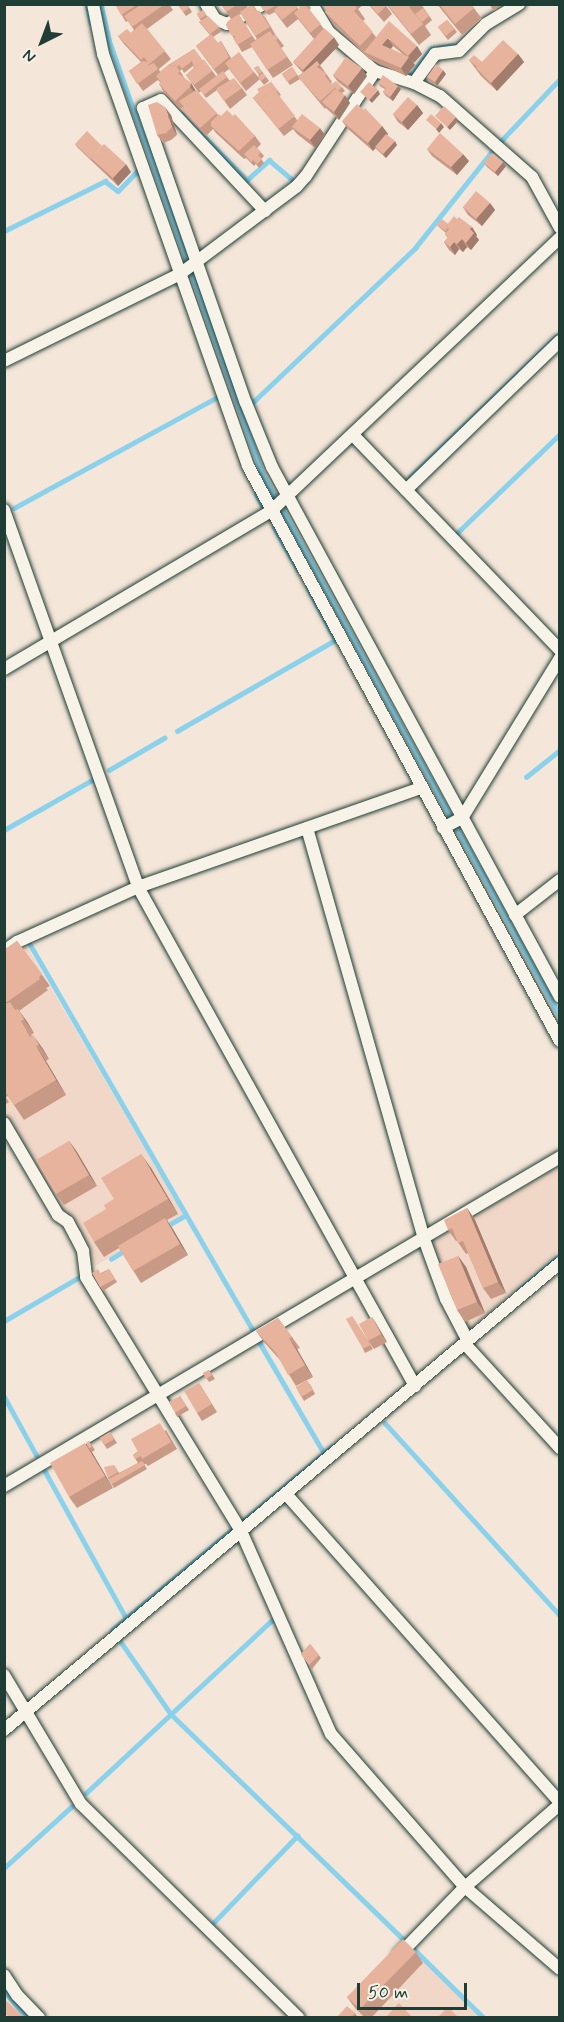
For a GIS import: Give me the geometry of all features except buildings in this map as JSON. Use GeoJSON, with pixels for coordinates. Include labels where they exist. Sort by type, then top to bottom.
{"type":"FeatureCollection","features":[{"type":"Feature","properties":{"kind":"street"},"geometry":{"type":"LineString","coordinates":[[93,4],[103,54],[272,467],[460,819],[560,997]]}},
{"type":"Feature","properties":{"kind":"street"},"geometry":{"type":"LineString","coordinates":[[206,4],[215,19],[227,24],[264,4]]}},
{"type":"Feature","properties":{"kind":"street"},"geometry":{"type":"LineString","coordinates":[[312,4],[326,15],[330,32],[375,71],[414,83],[440,96],[532,177],[560,228]]}},
{"type":"Feature","properties":{"kind":"street"},"geometry":{"type":"LineString","coordinates":[[414,83],[435,54],[459,51],[486,24],[519,4]]}},
{"type":"Feature","properties":{"kind":"street"},"geometry":{"type":"LineString","coordinates":[[4,361],[190,267],[265,211],[306,176],[375,71]]}},
{"type":"Feature","properties":{"kind":"street"},"geometry":{"type":"LineString","coordinates":[[265,211],[161,100],[143,108],[248,466],[560,1041]]}},
{"type":"Feature","properties":{"kind":"street"},"geometry":{"type":"LineString","coordinates":[[4,669],[273,510],[560,238]]}},
{"type":"Feature","properties":{"kind":"street"},"geometry":{"type":"LineString","coordinates":[[406,490],[560,341]]}},
{"type":"Feature","properties":{"kind":"street"},"geometry":{"type":"LineString","coordinates":[[353,435],[560,650]]}},
{"type":"Feature","properties":{"kind":"street"},"geometry":{"type":"LineString","coordinates":[[4,510],[138,887],[354,1280],[415,1386]]}},
{"type":"Feature","properties":{"kind":"street"},"geometry":{"type":"LineString","coordinates":[[444,827],[460,819],[560,658]]}},
{"type":"Feature","properties":{"kind":"street"},"geometry":{"type":"LineString","coordinates":[[4,951],[17,942],[138,887],[421,788]]}},
{"type":"Feature","properties":{"kind":"street"},"geometry":{"type":"LineString","coordinates":[[307,828],[424,1239],[446,1299],[466,1342],[560,1448]]}},
{"type":"Feature","properties":{"kind":"street"},"geometry":{"type":"LineString","coordinates":[[515,915],[560,880]]}},
{"type":"Feature","properties":{"kind":"street"},"geometry":{"type":"LineString","coordinates":[[4,1123],[58,1215],[68,1222],[83,1251],[86,1277],[242,1531],[331,1734],[465,1887],[560,1969]]}},
{"type":"Feature","properties":{"kind":"street"},"geometry":{"type":"LineString","coordinates":[[4,1486],[560,1157]]}},
{"type":"Feature","properties":{"kind":"street"},"geometry":{"type":"LineString","coordinates":[[4,1730],[560,1263]]}},
{"type":"Feature","properties":{"kind":"street"},"geometry":{"type":"LineString","coordinates":[[286,1494],[560,1803],[465,1887],[386,1969]]}},
{"type":"Feature","properties":{"kind":"street"},"geometry":{"type":"LineString","coordinates":[[4,1675],[81,1804],[299,2018]]}},
{"type":"Feature","properties":{"kind":"street"},"geometry":{"type":"LineString","coordinates":[[4,1975],[17,1995],[39,2018]]}},
{"type":"Feature","properties":{"kind":"shaded area"},"geometry":{"type":"Polygon","coordinates":[[[26,945],[183,1214],[95,1266],[70,1217],[60,1209],[5,1116],[4,959],[26,945]]]}},
{"type":"Feature","properties":{"kind":"shaded area"},"geometry":{"type":"Polygon","coordinates":[[[559,1166],[559,1252],[467,1331],[432,1249],[433,1240],[559,1166]]]}},
{"type":"Feature","properties":{"kind":"shaded area"},"geometry":{"type":"Polygon","coordinates":[[[410,1949],[480,2017],[345,2018],[410,1949]]]}},
{"type":"Feature","properties":{"kind":"waterway"},"geometry":{"type":"LineString","coordinates":[[87,4],[91,23]]}},
{"type":"Feature","properties":{"kind":"waterway"},"geometry":{"type":"LineString","coordinates":[[101,4],[109,40],[263,474],[560,1016]]}},
{"type":"Feature","properties":{"kind":"waterway"},"geometry":{"type":"LineString","coordinates":[[405,76],[412,73],[431,49],[452,45]]}},
{"type":"Feature","properties":{"kind":"waterway"},"geometry":{"type":"LineString","coordinates":[[499,143],[560,79]]}},
{"type":"Feature","properties":{"kind":"waterway"},"geometry":{"type":"LineString","coordinates":[[182,114],[247,180],[269,160],[295,182],[297,179]]}},
{"type":"Feature","properties":{"kind":"waterway"},"geometry":{"type":"LineString","coordinates":[[253,402],[415,248],[493,150]]}},
{"type":"Feature","properties":{"kind":"waterway"},"geometry":{"type":"LineString","coordinates":[[4,231],[105,181],[118,191],[138,170],[140,174]]}},
{"type":"Feature","properties":{"kind":"waterway"},"geometry":{"type":"LineString","coordinates":[[410,477],[560,333]]}},
{"type":"Feature","properties":{"kind":"waterway"},"geometry":{"type":"LineString","coordinates":[[14,508],[218,397]]}},
{"type":"Feature","properties":{"kind":"waterway"},"geometry":{"type":"LineString","coordinates":[[457,533],[560,434]]}},
{"type":"Feature","properties":{"kind":"waterway"},"geometry":{"type":"LineString","coordinates":[[256,494],[262,505]]}},
{"type":"Feature","properties":{"kind":"waterway"},"geometry":{"type":"LineString","coordinates":[[274,527],[298,570]]}},
{"type":"Feature","properties":{"kind":"waterway"},"geometry":{"type":"LineString","coordinates":[[177,731],[335,640],[307,587]]}},
{"type":"Feature","properties":{"kind":"waterway"},"geometry":{"type":"LineString","coordinates":[[109,770],[164,738]]}},
{"type":"Feature","properties":{"kind":"waterway"},"geometry":{"type":"LineString","coordinates":[[526,777],[560,750]]}},
{"type":"Feature","properties":{"kind":"waterway"},"geometry":{"type":"LineString","coordinates":[[4,830],[92,780]]}},
{"type":"Feature","properties":{"kind":"waterway"},"geometry":{"type":"LineString","coordinates":[[30,944],[253,1330]]}},
{"type":"Feature","properties":{"kind":"waterway"},"geometry":{"type":"LineString","coordinates":[[165,1227],[186,1215]]}},
{"type":"Feature","properties":{"kind":"waterway"},"geometry":{"type":"LineString","coordinates":[[111,1259],[127,1249]]}},
{"type":"Feature","properties":{"kind":"waterway"},"geometry":{"type":"LineString","coordinates":[[519,1290],[560,1255]]}},
{"type":"Feature","properties":{"kind":"waterway"},"geometry":{"type":"LineString","coordinates":[[4,1321],[78,1278]]}},
{"type":"Feature","properties":{"kind":"waterway"},"geometry":{"type":"LineString","coordinates":[[260,1343],[324,1453]]}},
{"type":"Feature","properties":{"kind":"waterway"},"geometry":{"type":"LineString","coordinates":[[4,1396],[37,1456]]}},
{"type":"Feature","properties":{"kind":"waterway"},"geometry":{"type":"LineString","coordinates":[[385,1423],[560,1615]]}},
{"type":"Feature","properties":{"kind":"waterway"},"geometry":{"type":"LineString","coordinates":[[243,1521],[333,1446]]}},
{"type":"Feature","properties":{"kind":"waterway"},"geometry":{"type":"LineString","coordinates":[[45,1471],[126,1618]]}},
{"type":"Feature","properties":{"kind":"waterway"},"geometry":{"type":"LineString","coordinates":[[112,1630],[233,1529]]}},
{"type":"Feature","properties":{"kind":"waterway"},"geometry":{"type":"LineString","coordinates":[[86,1793],[272,1620]]}},
{"type":"Feature","properties":{"kind":"waterway"},"geometry":{"type":"LineString","coordinates":[[121,1642],[171,1714],[405,1941]]}},
{"type":"Feature","properties":{"kind":"waterway"},"geometry":{"type":"LineString","coordinates":[[4,1868],[71,1807]]}},
{"type":"Feature","properties":{"kind":"waterway"},"geometry":{"type":"LineString","coordinates":[[214,1922],[297,1836]]}},
{"type":"Feature","properties":{"kind":"waterway"},"geometry":{"type":"LineString","coordinates":[[414,1949],[484,2018]]}},
{"type":"Feature","properties":{"kind":"waterway"},"geometry":{"type":"LineString","coordinates":[[4,1990],[27,2018]]}}]}
